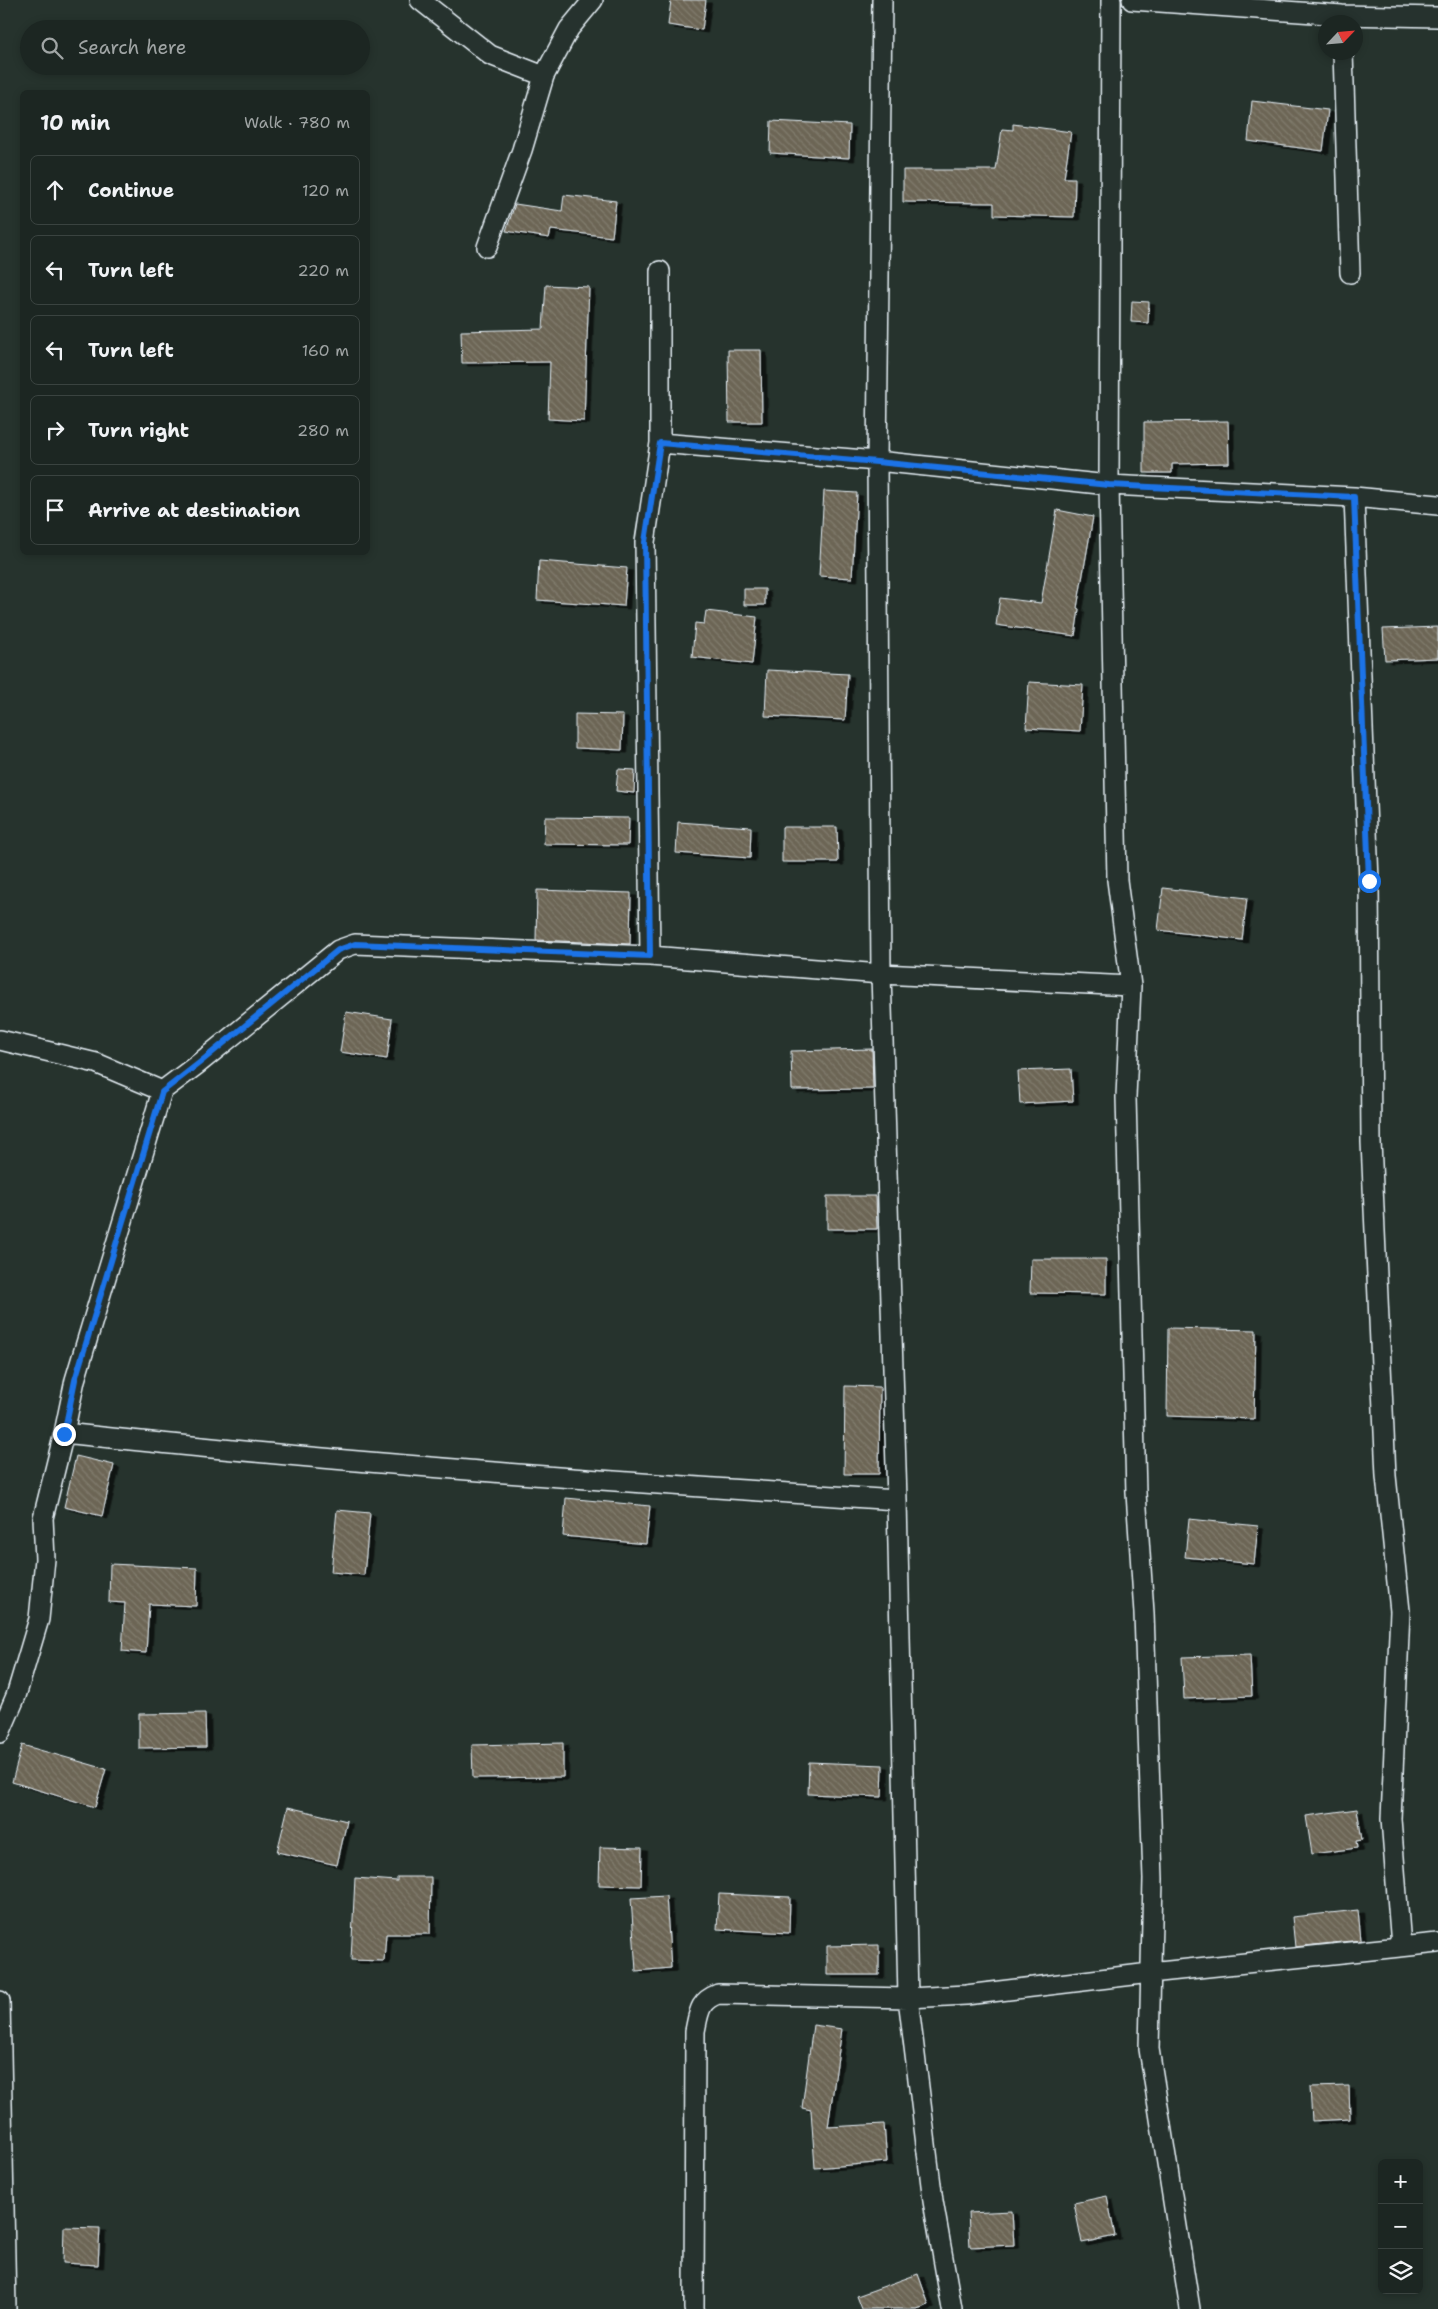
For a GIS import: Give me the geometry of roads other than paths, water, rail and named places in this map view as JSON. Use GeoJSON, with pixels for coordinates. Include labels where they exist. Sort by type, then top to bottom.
{"type":"FeatureCollection","features":[{"type":"Feature","properties":{"kind":"street"},"geometry":{"type":"LineString","coordinates":[[420,0],[490,55],[544,76]]}},
{"type":"Feature","properties":{"kind":"street"},"geometry":{"type":"LineString","coordinates":[[487,247],[522,150],[544,76],[568,29],[593,0]]}},
{"type":"Feature","properties":{"kind":"street"},"geometry":{"type":"LineString","coordinates":[[882,0],[877,462],[881,974],[897,1500],[908,1998],[934,2201],[952,2309]]}},
{"type":"Feature","properties":{"kind":"street"},"geometry":{"type":"LineString","coordinates":[[1111,0],[1109,485],[1117,880],[1131,986],[1126,1098],[1136,1493],[1144,1613],[1153,1870],[1149,2049],[1190,2309]]}},
{"type":"Feature","properties":{"kind":"street"},"geometry":{"type":"LineString","coordinates":[[1132,0],[1318,17]]}},
{"type":"Feature","properties":{"kind":"street"},"geometry":{"type":"LineString","coordinates":[[1363,19],[1438,17]]}},
{"type":"Feature","properties":{"kind":"street"},"geometry":{"type":"LineString","coordinates":[[1343,60],[1350,274]]}},
{"type":"Feature","properties":{"kind":"street"},"geometry":{"type":"LineString","coordinates":[[650,956],[645,542],[660,443],[660,271]]}},
{"type":"Feature","properties":{"kind":"street"},"geometry":{"type":"LineString","coordinates":[[660,443],[1109,485],[1354,497],[1438,505]]}},
{"type":"Feature","properties":{"kind":"street"},"geometry":{"type":"LineString","coordinates":[[1354,497],[1369,881],[1371,1152],[1386,1476],[1400,1611],[1391,1818],[1401,1946]]}},
{"type":"Feature","properties":{"kind":"street"},"geometry":{"type":"LineString","coordinates":[[0,1733],[16,1696],[39,1619],[46,1559],[43,1518],[75,1380],[162,1092],[338,950],[355,944],[650,956],[881,974],[1131,986]]}},
{"type":"Feature","properties":{"kind":"street"},"geometry":{"type":"LineString","coordinates":[[0,1040],[96,1063],[162,1092]]}},
{"type":"Feature","properties":{"kind":"street"},"geometry":{"type":"LineString","coordinates":[[64,1434],[626,1482],[897,1500]]}},
{"type":"Feature","properties":{"kind":"street"},"geometry":{"type":"LineString","coordinates":[[694,2309],[695,2031],[700,2008],[708,1998],[718,1994],[908,1998],[966,1995],[1150,1973],[1438,1943]]}},
{"type":"Feature","properties":{"kind":"street"},"geometry":{"type":"LineString","coordinates":[[0,2001],[6,2309]]}}]}
